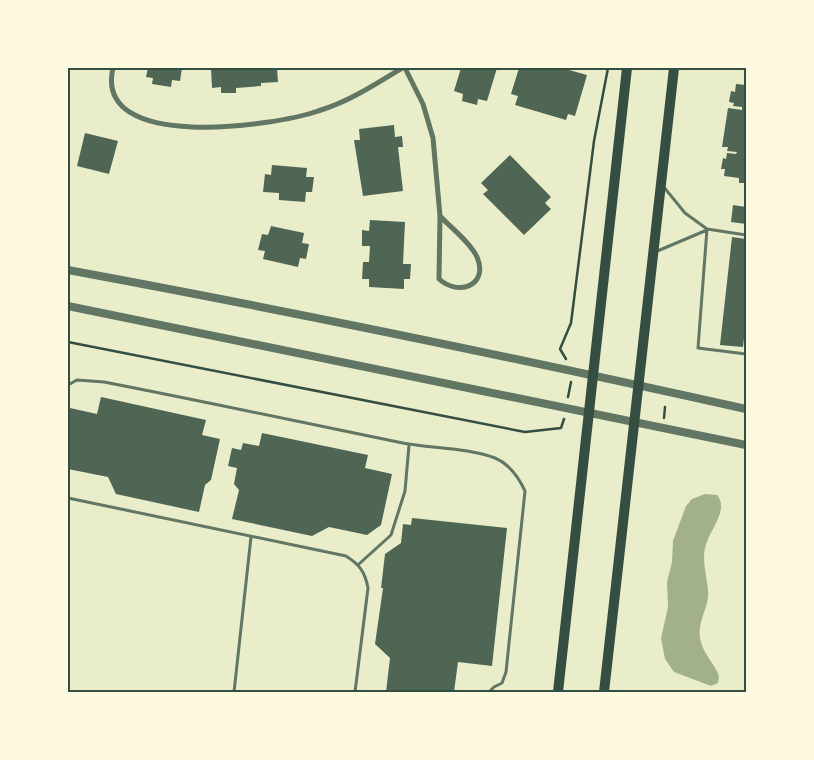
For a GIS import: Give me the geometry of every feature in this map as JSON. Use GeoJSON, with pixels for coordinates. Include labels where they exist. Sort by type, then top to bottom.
{"type":"FeatureCollection","features":[{"type":"Feature","properties":{"kind":"main road"},"geometry":{"type":"LineString","coordinates":[[558,692],[627,68]]}},
{"type":"Feature","properties":{"kind":"main road"},"geometry":{"type":"LineString","coordinates":[[604,692],[674,68]]}},
{"type":"Feature","properties":{"kind":"street"},"geometry":{"type":"LineString","coordinates":[[113,68],[112,90],[129,113],[144,120],[190,127],[233,128],[278,122],[319,111],[365,90],[404,68],[423,104],[433,138],[440,216],[439,279],[446,285],[461,289],[470,285],[476,279],[480,270],[477,256],[440,216]]}},
{"type":"Feature","properties":{"kind":"street"},"geometry":{"type":"LineString","coordinates":[[68,270],[199,294],[592,374],[746,409]]}},
{"type":"Feature","properties":{"kind":"street"},"geometry":{"type":"LineString","coordinates":[[68,306],[746,445]]}},
{"type":"Feature","properties":{"kind":"lane"},"geometry":{"type":"LineString","coordinates":[[660,183],[685,213],[707,229],[746,235]]}},
{"type":"Feature","properties":{"kind":"lane"},"geometry":{"type":"LineString","coordinates":[[653,254],[707,229]]}},
{"type":"Feature","properties":{"kind":"lane"},"geometry":{"type":"LineString","coordinates":[[707,229],[698,348],[746,354]]}},
{"type":"Feature","properties":{"kind":"lane"},"geometry":{"type":"LineString","coordinates":[[68,385],[77,380],[104,382],[409,445],[485,455],[497,459],[509,468],[521,482],[525,491],[506,672],[502,683],[489,692]]}},
{"type":"Feature","properties":{"kind":"lane"},"geometry":{"type":"LineString","coordinates":[[359,564],[391,535],[405,491],[409,445]]}},
{"type":"Feature","properties":{"kind":"lane"},"geometry":{"type":"LineString","coordinates":[[68,498],[346,556],[359,564],[366,576],[368,588],[355,692]]}},
{"type":"Feature","properties":{"kind":"lane"},"geometry":{"type":"LineString","coordinates":[[234,692],[251,536]]}},
{"type":"Feature","properties":{"kind":"path"},"geometry":{"type":"LineString","coordinates":[[68,342],[525,432],[562,428],[573,371],[560,349],[571,323],[594,141],[608,68]]}},
{"type":"Feature","properties":{"kind":"path"},"geometry":{"type":"LineString","coordinates":[[664,419],[665,407]]}},
{"type":"Feature","properties":{"kind":"shaded area"},"geometry":{"type":"Polygon","coordinates":[[[705,494],[717,495],[721,507],[704,553],[708,597],[701,622],[700,635],[702,647],[719,676],[718,683],[711,686],[674,672],[665,659],[661,638],[668,607],[667,582],[672,562],[673,541],[686,506],[692,499],[705,494]]]}},
{"type":"Feature","properties":{"kind":"building"},"geometry":{"type":"Polygon","coordinates":[[[148,68],[182,68],[180,81],[172,80],[171,87],[152,84],[153,78],[146,77],[148,68]]]}},
{"type":"Feature","properties":{"kind":"building"},"geometry":{"type":"Polygon","coordinates":[[[211,68],[277,68],[278,82],[261,83],[261,86],[236,88],[236,93],[221,93],[221,87],[212,88],[211,68]]]}},
{"type":"Feature","properties":{"kind":"building"},"geometry":{"type":"Polygon","coordinates":[[[461,68],[497,68],[487,101],[478,99],[477,105],[462,101],[463,94],[454,91],[461,68]]]}},
{"type":"Feature","properties":{"kind":"building"},"geometry":{"type":"Polygon","coordinates":[[[519,68],[562,68],[587,75],[575,116],[568,114],[566,120],[515,105],[518,96],[511,94],[519,68]]]}},
{"type":"Feature","properties":{"kind":"building"},"geometry":{"type":"Polygon","coordinates":[[[736,84],[746,85],[746,183],[739,183],[739,178],[724,176],[725,169],[721,169],[723,158],[726,159],[727,153],[736,154],[737,152],[727,151],[728,147],[722,147],[728,108],[742,110],[742,107],[733,106],[734,103],[729,102],[731,91],[735,92],[736,84]]]}},
{"type":"Feature","properties":{"kind":"building"},"geometry":{"type":"Polygon","coordinates":[[[394,125],[395,137],[402,136],[403,147],[398,147],[403,191],[363,196],[354,140],[360,140],[359,129],[394,125]]]}},
{"type":"Feature","properties":{"kind":"building"},"geometry":{"type":"Polygon","coordinates":[[[85,133],[118,141],[109,174],[77,166],[85,133]]]}},
{"type":"Feature","properties":{"kind":"building"},"geometry":{"type":"Polygon","coordinates":[[[510,155],[551,197],[545,203],[551,209],[524,235],[483,194],[488,190],[481,183],[510,155]]]}},
{"type":"Feature","properties":{"kind":"building"},"geometry":{"type":"Polygon","coordinates":[[[272,165],[307,168],[306,177],[314,177],[312,192],[306,192],[305,202],[279,200],[279,193],[263,192],[265,174],[271,175],[272,165]]]}},
{"type":"Feature","properties":{"kind":"building"},"geometry":{"type":"Polygon","coordinates":[[[733,205],[746,207],[746,224],[731,222],[733,205]]]}},
{"type":"Feature","properties":{"kind":"building"},"geometry":{"type":"Polygon","coordinates":[[[370,220],[405,222],[403,264],[411,264],[410,279],[404,279],[404,289],[369,287],[369,279],[362,279],[363,262],[369,262],[370,246],[362,246],[362,230],[369,231],[370,220]]]}},
{"type":"Feature","properties":{"kind":"building"},"geometry":{"type":"Polygon","coordinates":[[[271,226],[304,233],[302,243],[309,244],[306,259],[300,258],[298,267],[263,259],[265,251],[258,250],[262,234],[268,235],[271,226]]]}},
{"type":"Feature","properties":{"kind":"building"},"geometry":{"type":"Polygon","coordinates":[[[732,237],[746,239],[746,321],[743,347],[720,345],[732,237]]]}},
{"type":"Feature","properties":{"kind":"building"},"geometry":{"type":"Polygon","coordinates":[[[101,397],[206,420],[202,435],[220,439],[211,480],[205,485],[199,512],[116,494],[108,477],[68,469],[70,447],[68,443],[68,421],[70,408],[97,414],[101,397]]]}},
{"type":"Feature","properties":{"kind":"building"},"geometry":{"type":"Polygon","coordinates":[[[262,433],[368,455],[365,468],[392,474],[381,525],[367,535],[329,527],[312,536],[232,519],[239,490],[234,484],[237,468],[228,466],[232,448],[241,450],[243,443],[259,446],[262,433]]]}},
{"type":"Feature","properties":{"kind":"building"},"geometry":{"type":"Polygon","coordinates":[[[412,518],[507,528],[492,666],[458,662],[454,692],[386,692],[390,658],[375,644],[383,588],[381,588],[385,554],[401,543],[403,524],[411,525],[412,518]]]}}]}
